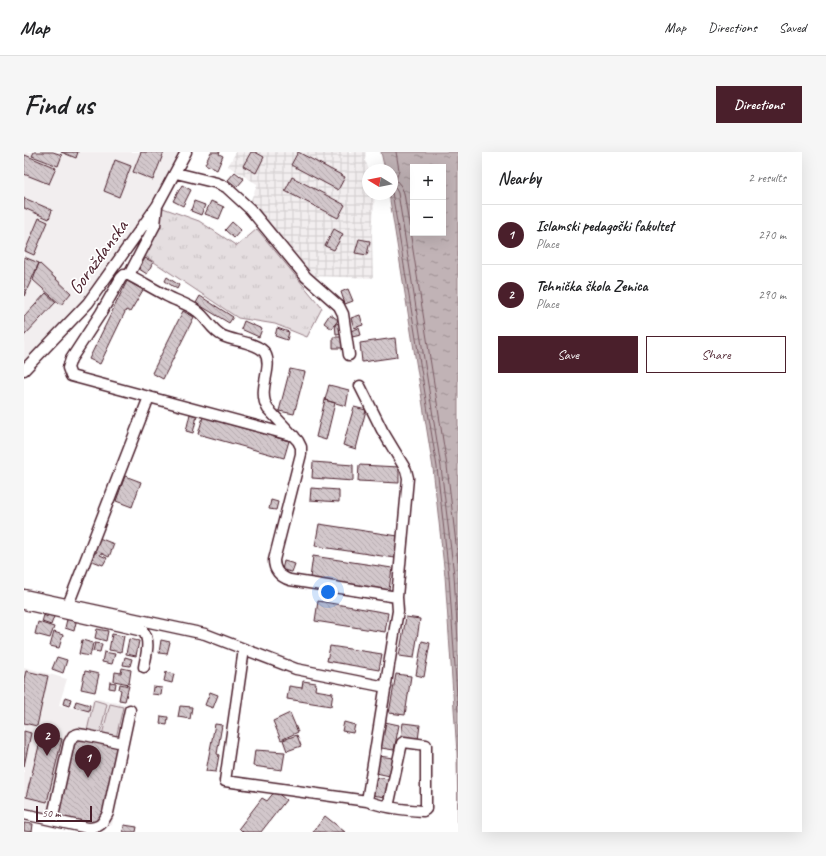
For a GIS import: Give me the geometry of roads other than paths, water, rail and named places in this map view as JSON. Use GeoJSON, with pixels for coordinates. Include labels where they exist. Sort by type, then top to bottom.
{"type":"FeatureCollection","features":[{"type":"Feature","properties":{"kind":"street","name":"Goraždanska"},"geometry":{"type":"LineString","coordinates":[[24,370],[88,304],[157,206],[186,152]]}},
{"type":"Feature","properties":{"kind":"street"},"geometry":{"type":"LineString","coordinates":[[176,173],[226,187],[250,209],[306,277],[340,306],[343,314],[349,354]]}},
{"type":"Feature","properties":{"kind":"street"},"geometry":{"type":"LineString","coordinates":[[129,275],[155,225],[157,206]]}},
{"type":"Feature","properties":{"kind":"street"},"geometry":{"type":"LineString","coordinates":[[294,436],[71,376],[68,372],[68,364],[124,275],[129,275],[197,311],[217,332],[232,339],[259,347],[267,357],[263,392],[265,404],[294,436],[301,447],[301,454],[274,560],[278,574],[285,579],[290,580],[398,597]]}},
{"type":"Feature","properties":{"kind":"street"},"geometry":{"type":"LineString","coordinates":[[360,386],[382,430],[406,470],[408,478],[398,611],[367,801]]}},
{"type":"Feature","properties":{"kind":"street"},"geometry":{"type":"LineString","coordinates":[[68,605],[149,397]]}},
{"type":"Feature","properties":{"kind":"street"},"geometry":{"type":"LineString","coordinates":[[24,595],[205,634],[296,669],[386,687]]}},
{"type":"Feature","properties":{"kind":"street"},"geometry":{"type":"LineString","coordinates":[[24,604],[143,631],[148,641],[144,667]]}},
{"type":"Feature","properties":{"kind":"street"},"geometry":{"type":"LineString","coordinates":[[244,649],[225,782],[367,801],[388,807],[424,811],[426,809],[426,745],[404,742],[400,746],[388,807]]}},
{"type":"Feature","properties":{"kind":"street"},"geometry":{"type":"LineString","coordinates":[[24,814],[88,828],[97,827],[103,823],[108,813],[130,710]]}},
{"type":"Feature","properties":{"kind":"street"},"geometry":{"type":"LineString","coordinates":[[52,820],[69,743],[73,736],[78,734],[123,743]]}},
{"type":"Feature","properties":{"kind":"water"},"geometry":{"type":"Polygon","coordinates":[[[381,152],[458,152],[458,822],[457,753],[445,576],[433,468],[390,200],[398,200],[398,164],[384,164],[381,152]]]}},
{"type":"Feature","properties":{"kind":"place","name":"Tehnička škola Zenica"},"geometry":{"type":"Point","coordinates":[47,756]}},
{"type":"Feature","properties":{"kind":"place","name":"Islamski pedagoški fakultet"},"geometry":{"type":"Point","coordinates":[88,778]}}]}
